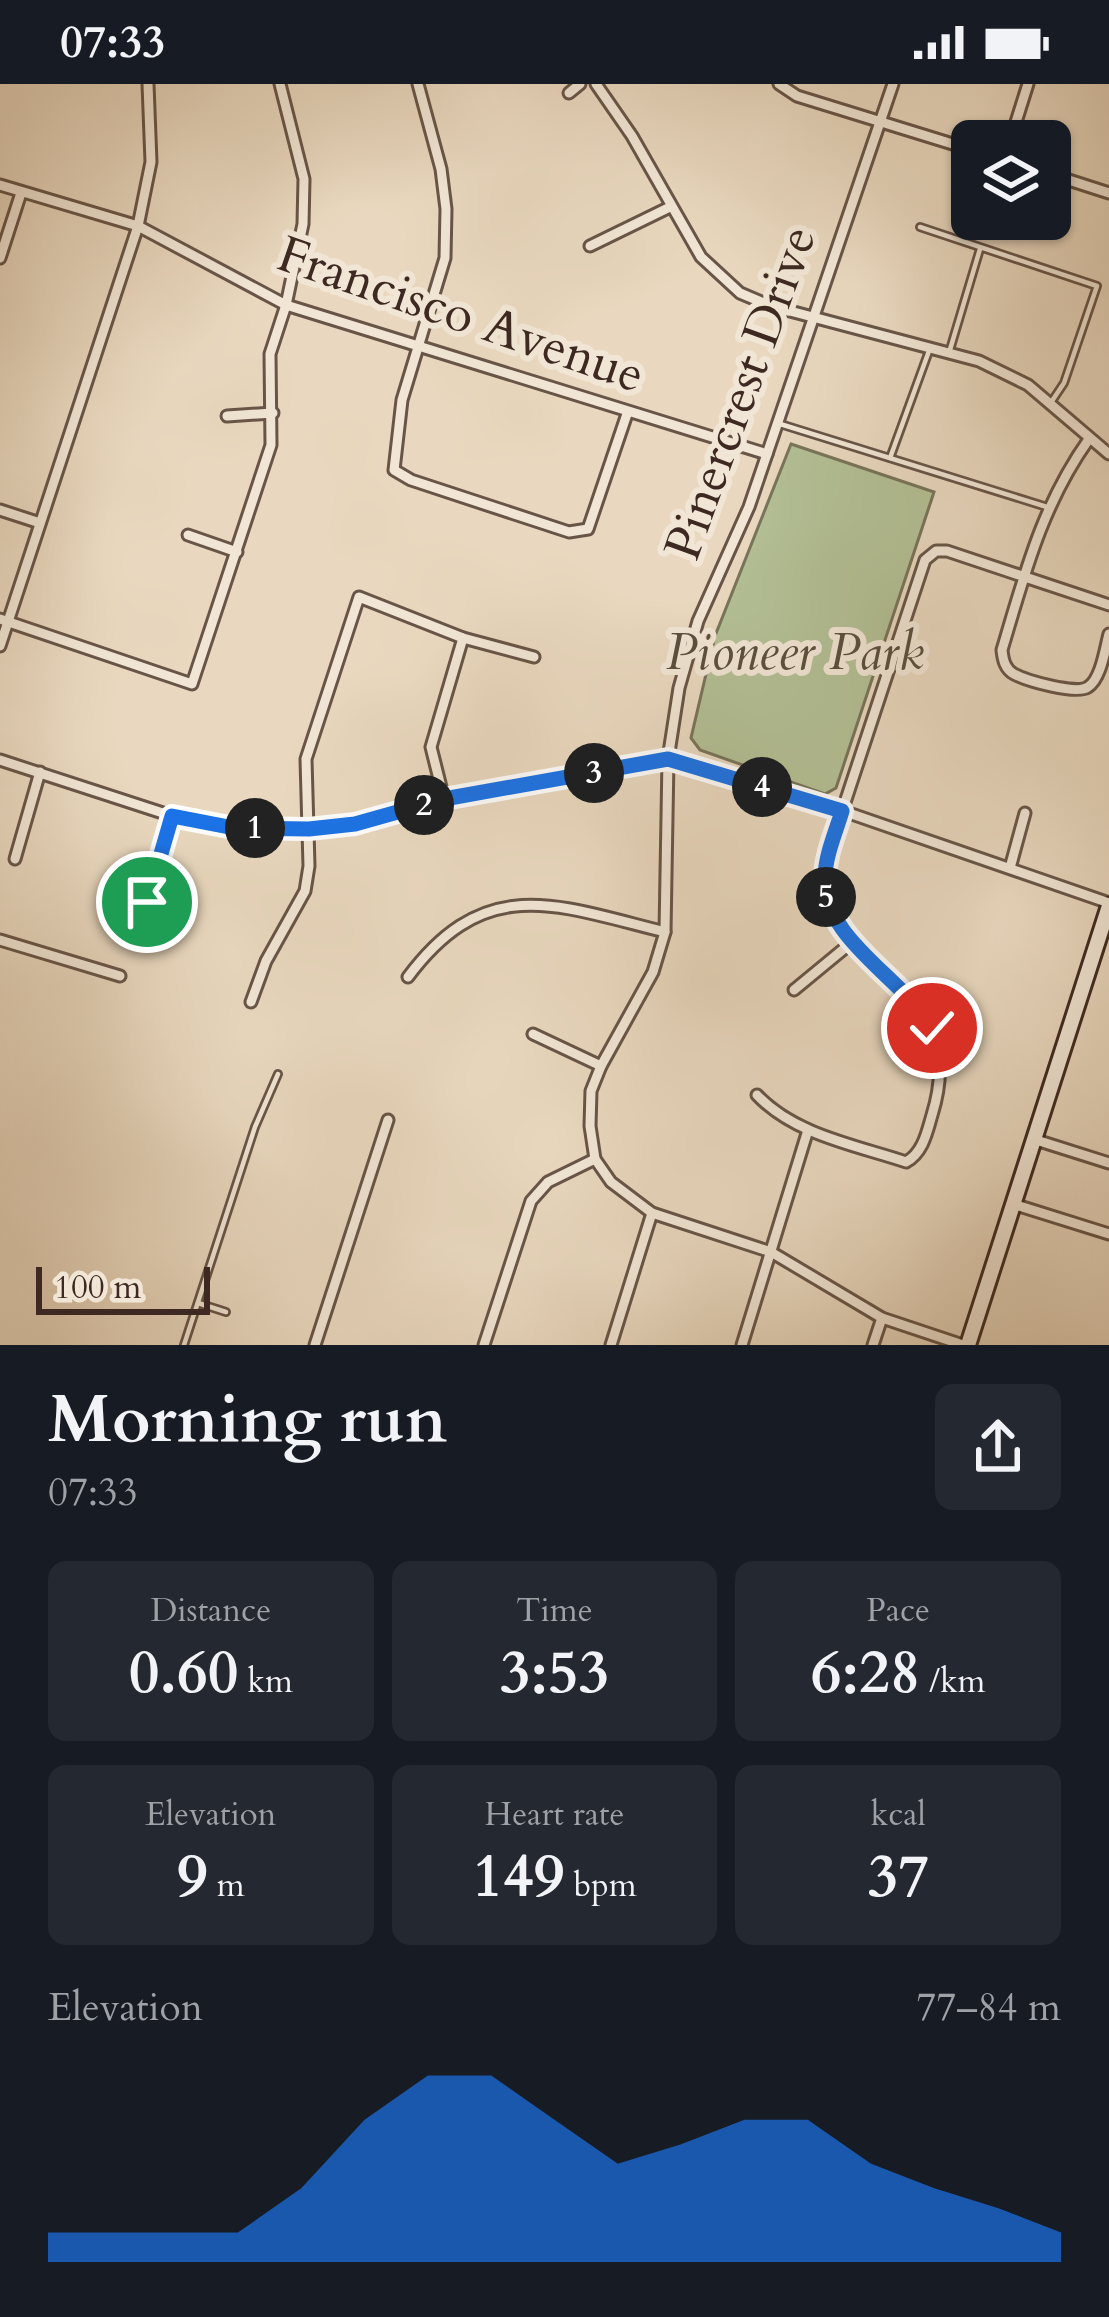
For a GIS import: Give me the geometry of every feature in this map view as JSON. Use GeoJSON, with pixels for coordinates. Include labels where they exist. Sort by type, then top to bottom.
{"type":"FeatureCollection","features":[{"type":"Feature","properties":{"kind":"main road"},"geometry":{"type":"LineString","coordinates":[[966,1345],[1109,904]]}},
{"type":"Feature","properties":{"kind":"street"},"geometry":{"type":"LineString","coordinates":[[0,646],[4,619],[138,226],[151,162],[148,84]]}},
{"type":"Feature","properties":{"kind":"street"},"geometry":{"type":"LineString","coordinates":[[4,619],[192,684],[271,445],[270,354],[303,224],[304,179],[280,84]]}},
{"type":"Feature","properties":{"kind":"street"},"geometry":{"type":"LineString","coordinates":[[418,84],[441,169],[445,258],[402,400],[394,470],[411,480],[569,532],[588,529],[626,413]]}},
{"type":"Feature","properties":{"kind":"street"},"geometry":{"type":"LineString","coordinates":[[569,94],[580,84]]}},
{"type":"Feature","properties":{"kind":"street"},"geometry":{"type":"LineString","coordinates":[[596,84],[632,136],[701,257],[740,293],[979,361],[1028,385],[1109,454]]}},
{"type":"Feature","properties":{"kind":"street"},"geometry":{"type":"LineString","coordinates":[[779,84],[797,96],[951,144]]}},
{"type":"Feature","properties":{"kind":"street","name":"Pinercrest Drive"},"geometry":{"type":"LineString","coordinates":[[595,1159],[591,1091],[653,972],[665,932],[668,759],[679,688],[698,621],[749,507],[893,84]]}},
{"type":"Feature","properties":{"kind":"street"},"geometry":{"type":"LineString","coordinates":[[1017,120],[1028,84]]}},
{"type":"Feature","properties":{"kind":"street"},"geometry":{"type":"LineString","coordinates":[[1071,181],[1109,194]]}},
{"type":"Feature","properties":{"kind":"street","name":"Francisco Avenue"},"geometry":{"type":"LineString","coordinates":[[0,185],[138,226],[286,305],[767,454]]}},
{"type":"Feature","properties":{"kind":"street"},"geometry":{"type":"LineString","coordinates":[[0,258],[21,193]]}},
{"type":"Feature","properties":{"kind":"street"},"geometry":{"type":"LineString","coordinates":[[590,246],[670,207]]}},
{"type":"Feature","properties":{"kind":"street"},"geometry":{"type":"LineString","coordinates":[[227,416],[273,413]]}},
{"type":"Feature","properties":{"kind":"street"},"geometry":{"type":"LineString","coordinates":[[1089,439],[1047,507],[1002,650],[1004,664],[1012,674],[1075,692],[1094,683],[1109,634]]}},
{"type":"Feature","properties":{"kind":"street"},"geometry":{"type":"LineString","coordinates":[[0,510],[40,523]]}},
{"type":"Feature","properties":{"kind":"street"},"geometry":{"type":"LineString","coordinates":[[188,535],[237,552]]}},
{"type":"Feature","properties":{"kind":"street"},"geometry":{"type":"LineString","coordinates":[[757,1095],[775,1114],[808,1130],[906,1162],[914,1159],[929,1125],[943,1070],[932,1028],[918,1004],[851,943],[827,902],[825,876],[926,560],[936,551],[947,550],[1109,605]]}},
{"type":"Feature","properties":{"kind":"street"},"geometry":{"type":"LineString","coordinates":[[251,1003],[266,961],[305,891],[307,758],[359,598],[463,638],[534,657]]}},
{"type":"Feature","properties":{"kind":"street"},"geometry":{"type":"LineString","coordinates":[[444,799],[431,747],[463,638]]}},
{"type":"Feature","properties":{"kind":"street"},"geometry":{"type":"LineString","coordinates":[[0,760],[172,816],[234,828],[309,829],[355,824],[444,799],[668,759],[842,811],[1109,904]]}},
{"type":"Feature","properties":{"kind":"street"},"geometry":{"type":"LineString","coordinates":[[15,859],[40,772]]}},
{"type":"Feature","properties":{"kind":"street"},"geometry":{"type":"LineString","coordinates":[[1010,868],[1025,813]]}},
{"type":"Feature","properties":{"kind":"street"},"geometry":{"type":"LineString","coordinates":[[147,902],[172,816]]}},
{"type":"Feature","properties":{"kind":"street"},"geometry":{"type":"LineString","coordinates":[[408,977],[431,945],[455,926],[483,911],[515,904],[565,907],[665,932]]}},
{"type":"Feature","properties":{"kind":"street"},"geometry":{"type":"LineString","coordinates":[[0,940],[120,976]]}},
{"type":"Feature","properties":{"kind":"street"},"geometry":{"type":"LineString","coordinates":[[794,990],[851,943]]}},
{"type":"Feature","properties":{"kind":"street"},"geometry":{"type":"LineString","coordinates":[[932,1028],[967,1010]]}},
{"type":"Feature","properties":{"kind":"street"},"geometry":{"type":"LineString","coordinates":[[533,1034],[601,1066]]}},
{"type":"Feature","properties":{"kind":"street"},"geometry":{"type":"LineString","coordinates":[[315,1345],[388,1120]]}},
{"type":"Feature","properties":{"kind":"street"},"geometry":{"type":"LineString","coordinates":[[742,1345],[808,1130]]}},
{"type":"Feature","properties":{"kind":"street"},"geometry":{"type":"LineString","coordinates":[[1034,1139],[1109,1163]]}},
{"type":"Feature","properties":{"kind":"street"},"geometry":{"type":"LineString","coordinates":[[484,1345],[531,1201],[548,1182],[595,1159],[611,1182],[652,1213],[771,1252],[883,1318],[966,1345]]}},
{"type":"Feature","properties":{"kind":"street"},"geometry":{"type":"LineString","coordinates":[[1013,1204],[1109,1234]]}},
{"type":"Feature","properties":{"kind":"street"},"geometry":{"type":"LineString","coordinates":[[611,1345],[652,1213]]}},
{"type":"Feature","properties":{"kind":"street"},"geometry":{"type":"LineString","coordinates":[[873,1345],[883,1318]]}},
{"type":"Feature","properties":{"kind":"lane"},"geometry":{"type":"LineString","coordinates":[[920,227],[1096,286],[1064,383],[1050,404]]}},
{"type":"Feature","properties":{"kind":"lane"},"geometry":{"type":"LineString","coordinates":[[949,353],[980,248]]}},
{"type":"Feature","properties":{"kind":"lane"},"geometry":{"type":"LineString","coordinates":[[890,458],[930,348]]}},
{"type":"Feature","properties":{"kind":"lane"},"geometry":{"type":"LineString","coordinates":[[777,423],[1047,507]]}},
{"type":"Feature","properties":{"kind":"lane"},"geometry":{"type":"LineString","coordinates":[[184,1345],[255,1127],[278,1074]]}},
{"type":"Feature","properties":{"kind":"lane"},"geometry":{"type":"LineString","coordinates":[[198,1303],[226,1312]]}},
{"type":"Feature","properties":{"kind":"green space","name":"Pioneer Park"},"geometry":{"type":"Polygon","coordinates":[[[791,444],[934,492],[836,788],[825,794],[700,750],[691,738],[715,636],[791,444]]]}},
{"type":"Feature","properties":{"kind":"route"},"geometry":{"type":"LineString","coordinates":[[147,902],[172,816],[234,828],[355,824],[444,799],[668,759],[842,811],[827,857],[827,902],[851,943],[918,1004],[932,1028]]}}]}
